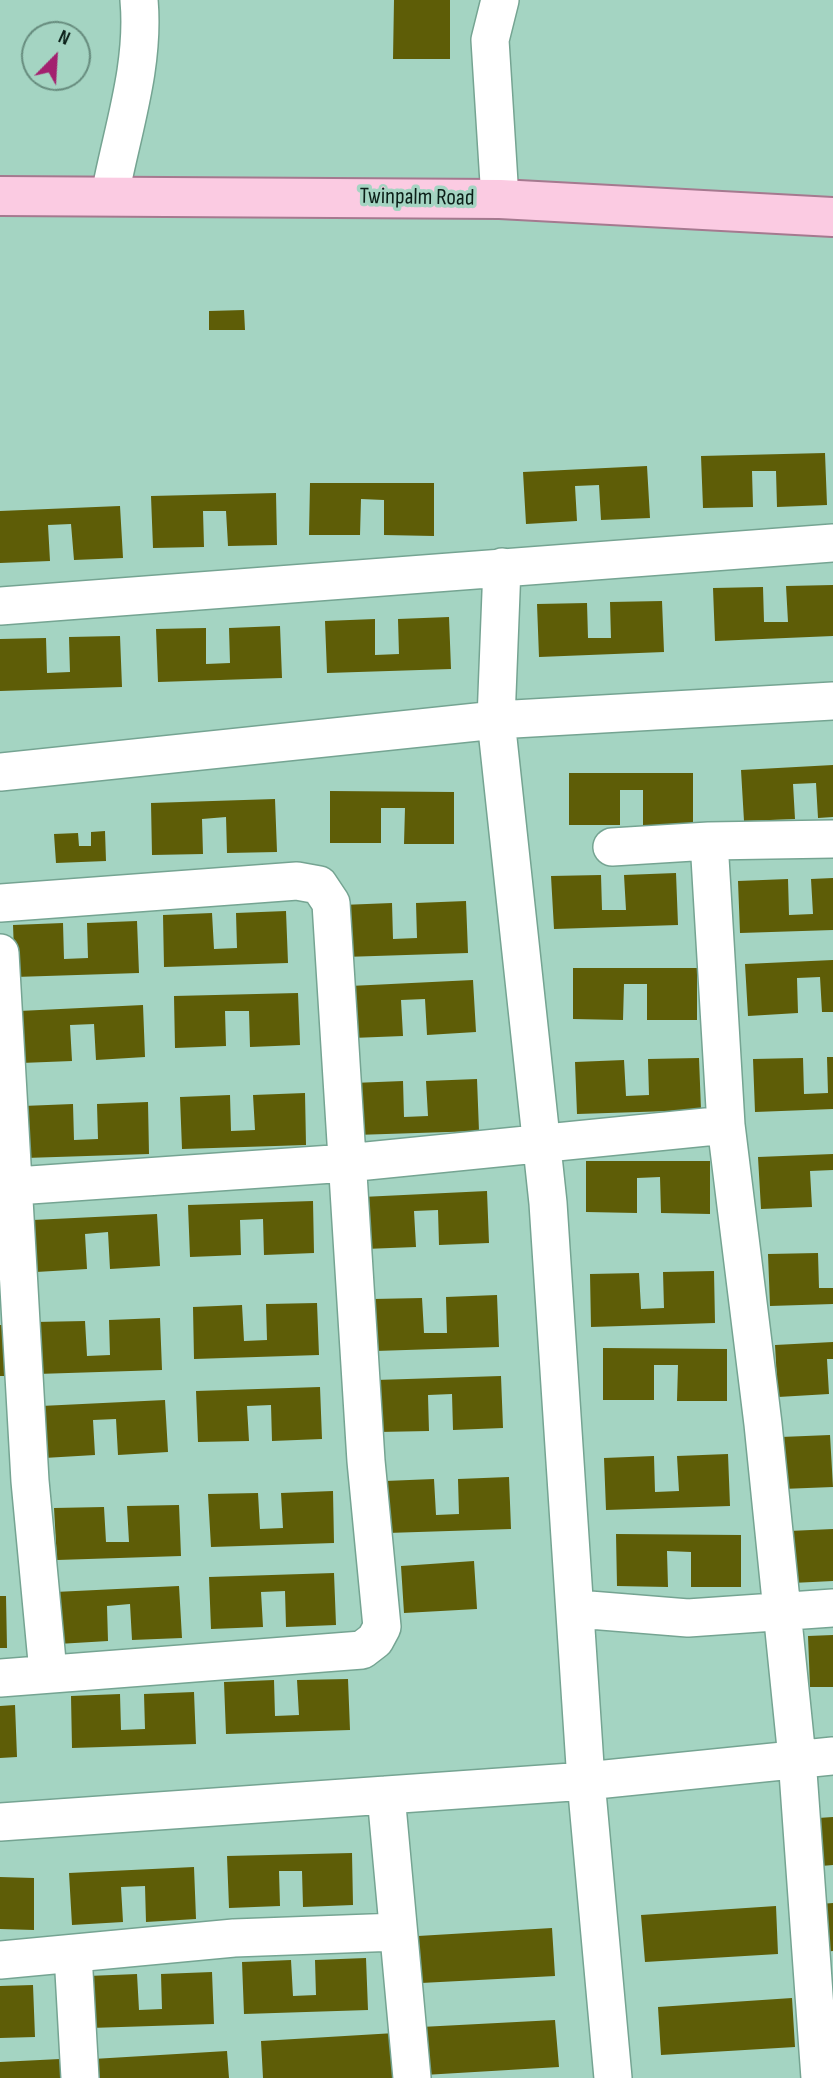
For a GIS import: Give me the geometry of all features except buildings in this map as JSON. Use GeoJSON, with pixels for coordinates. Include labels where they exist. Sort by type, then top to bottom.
{"type":"FeatureCollection","features":[{"type":"Feature","properties":{"kind":"main road","name":"Twinpalm Road"},"geometry":{"type":"LineString","coordinates":[[0,196],[500,199],[833,217]]}},
{"type":"Feature","properties":{"kind":"street"},"geometry":{"type":"LineString","coordinates":[[110,195],[135,81],[142,31],[139,0]]}},
{"type":"Feature","properties":{"kind":"street"},"geometry":{"type":"LineString","coordinates":[[500,0],[490,40],[500,199]]}},
{"type":"Feature","properties":{"kind":"street"},"geometry":{"type":"LineString","coordinates":[[0,606],[833,542]]}},
{"type":"Feature","properties":{"kind":"street"},"geometry":{"type":"LineString","coordinates":[[502,567],[496,720],[541,1142],[577,1609],[586,1780],[612,2078]]}},
{"type":"Feature","properties":{"kind":"street"},"geometry":{"type":"LineString","coordinates":[[0,772],[496,720],[833,701]]}},
{"type":"Feature","properties":{"kind":"street"},"geometry":{"type":"LineString","coordinates":[[612,847],[709,841],[833,839]]}},
{"type":"Feature","properties":{"kind":"street"},"geometry":{"type":"LineString","coordinates":[[709,841],[726,1125],[763,1423],[797,1758],[820,2078]]}},
{"type":"Feature","properties":{"kind":"street"},"geometry":{"type":"LineString","coordinates":[[0,904],[298,881],[319,885],[331,904],[366,1461],[382,1627],[374,1640],[362,1650],[48,1672],[0,1678]]}},
{"type":"Feature","properties":{"kind":"street"},"geometry":{"type":"LineString","coordinates":[[0,953],[16,1186],[9,1300],[15,1482],[48,1672]]}},
{"type":"Feature","properties":{"kind":"street"},"geometry":{"type":"LineString","coordinates":[[16,1186],[347,1163],[726,1125]]}},
{"type":"Feature","properties":{"kind":"street"},"geometry":{"type":"LineString","coordinates":[[577,1609],[688,1618],[833,1608]]}},
{"type":"Feature","properties":{"kind":"street"},"geometry":{"type":"LineString","coordinates":[[0,1822],[586,1780],[833,1756]]}},
{"type":"Feature","properties":{"kind":"street"},"geometry":{"type":"LineString","coordinates":[[386,1794],[412,2078]]}},
{"type":"Feature","properties":{"kind":"street"},"geometry":{"type":"LineString","coordinates":[[0,1959],[234,1938],[398,1932]]}},
{"type":"Feature","properties":{"kind":"street"},"geometry":{"type":"LineString","coordinates":[[73,1954],[80,2078]]}}]}
